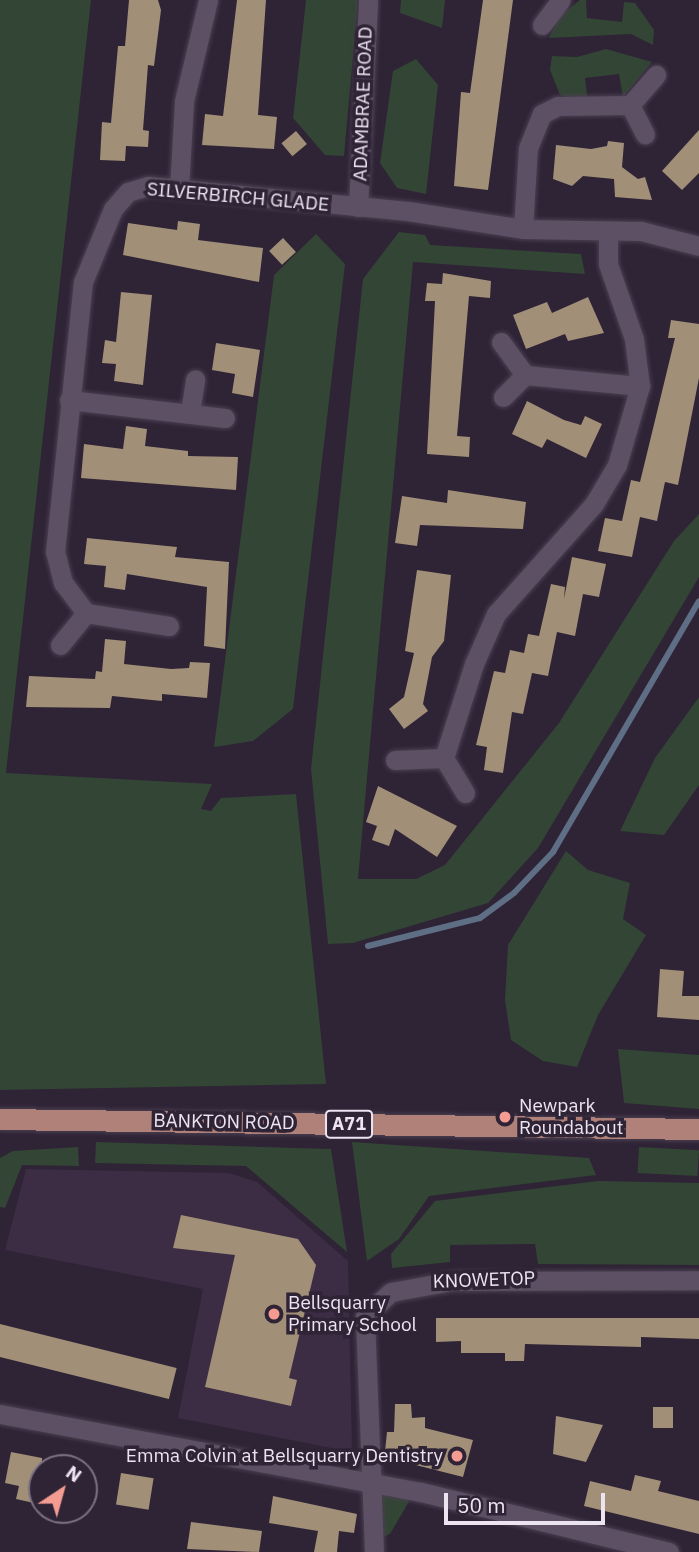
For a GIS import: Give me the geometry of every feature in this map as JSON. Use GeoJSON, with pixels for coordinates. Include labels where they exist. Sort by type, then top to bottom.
{"type":"FeatureCollection","features":[{"type":"Feature","properties":{"kind":"main road","name":"BANKTON ROAD"},"geometry":{"type":"LineString","coordinates":[[0,1119],[699,1129]]}},
{"type":"Feature","properties":{"kind":"street"},"geometry":{"type":"LineString","coordinates":[[179,189],[184,101],[208,0]]}},
{"type":"Feature","properties":{"kind":"street","name":"ADAMBRAE ROAD"},"geometry":{"type":"LineString","coordinates":[[359,207],[368,0]]}},
{"type":"Feature","properties":{"kind":"street"},"geometry":{"type":"LineString","coordinates":[[542,25],[561,0]]}},
{"type":"Feature","properties":{"kind":"street"},"geometry":{"type":"LineString","coordinates":[[523,229],[528,148],[542,114],[558,106],[629,105],[656,75]]}},
{"type":"Feature","properties":{"kind":"street"},"geometry":{"type":"LineString","coordinates":[[629,105],[646,134]]}},
{"type":"Feature","properties":{"kind":"street","name":"SILVERBIRCH GLADE"},"geometry":{"type":"LineString","coordinates":[[86,614],[63,583],[55,552],[69,400],[83,282],[113,209],[128,192],[148,186],[359,207],[523,229],[675,237],[699,246]]}},
{"type":"Feature","properties":{"kind":"street"},"geometry":{"type":"LineString","coordinates":[[444,758],[496,614],[594,503],[617,465],[640,386],[634,339],[608,264],[608,232]]}},
{"type":"Feature","properties":{"kind":"street"},"geometry":{"type":"LineString","coordinates":[[501,342],[525,375],[640,386]]}},
{"type":"Feature","properties":{"kind":"street"},"geometry":{"type":"LineString","coordinates":[[503,397],[525,375]]}},
{"type":"Feature","properties":{"kind":"street"},"geometry":{"type":"LineString","coordinates":[[190,412],[195,379]]}},
{"type":"Feature","properties":{"kind":"street"},"geometry":{"type":"LineString","coordinates":[[69,400],[225,418]]}},
{"type":"Feature","properties":{"kind":"street"},"geometry":{"type":"LineString","coordinates":[[60,645],[86,614],[170,626]]}},
{"type":"Feature","properties":{"kind":"street"},"geometry":{"type":"LineString","coordinates":[[396,760],[444,758]]}},
{"type":"Feature","properties":{"kind":"street"},"geometry":{"type":"LineString","coordinates":[[444,758],[465,793]]}},
{"type":"Feature","properties":{"kind":"street","name":"KNOWETOP"},"geometry":{"type":"LineString","coordinates":[[374,1552],[369,1484],[365,1316],[391,1292],[421,1282],[465,1280],[699,1280]]}},
{"type":"Feature","properties":{"kind":"street"},"geometry":{"type":"LineString","coordinates":[[0,1414],[369,1484],[669,1552]]}},
{"type":"Feature","properties":{"kind":"shaded area","name":"Bellsquarry Primary School"},"geometry":{"type":"Polygon","coordinates":[[[26,1169],[229,1173],[257,1182],[348,1261],[352,1452],[178,1418],[203,1289],[5,1250],[26,1169]]]}},
{"type":"Feature","properties":{"kind":"green space"},"geometry":{"type":"Polygon","coordinates":[[[0,0],[91,0],[6,773],[212,784],[201,809],[211,811],[221,798],[296,794],[326,1084],[0,1090],[0,0]]]}},
{"type":"Feature","properties":{"kind":"green space"},"geometry":{"type":"Polygon","coordinates":[[[306,0],[358,0],[344,156],[325,155],[293,118],[306,0]]]}},
{"type":"Feature","properties":{"kind":"green space"},"geometry":{"type":"Polygon","coordinates":[[[401,0],[445,0],[442,28],[400,13],[401,0]]]}},
{"type":"Feature","properties":{"kind":"green space"},"geometry":{"type":"Polygon","coordinates":[[[580,0],[586,0],[587,18],[622,22],[624,2],[635,3],[654,30],[653,45],[631,34],[549,38],[559,17],[580,0]]]}},
{"type":"Feature","properties":{"kind":"green space"},"geometry":{"type":"Polygon","coordinates":[[[606,49],[652,62],[623,97],[619,74],[585,78],[588,103],[560,95],[550,70],[552,56],[577,57],[606,49]]]}},
{"type":"Feature","properties":{"kind":"green space"},"geometry":{"type":"Polygon","coordinates":[[[416,59],[438,85],[426,194],[397,188],[380,163],[393,71],[416,59]]]}},
{"type":"Feature","properties":{"kind":"green space"},"geometry":{"type":"Polygon","coordinates":[[[399,232],[425,235],[430,245],[581,254],[585,274],[413,262],[358,879],[416,879],[445,865],[559,723],[674,541],[699,514],[699,577],[538,848],[488,903],[353,943],[328,944],[311,769],[363,279],[399,232]]]}},
{"type":"Feature","properties":{"kind":"green space"},"geometry":{"type":"Polygon","coordinates":[[[316,234],[345,264],[293,709],[253,741],[214,747],[274,275],[316,234]]]}},
{"type":"Feature","properties":{"kind":"green space"},"geometry":{"type":"Polygon","coordinates":[[[699,697],[699,785],[664,835],[620,831],[655,758],[699,697]]]}},
{"type":"Feature","properties":{"kind":"green space"},"geometry":{"type":"Polygon","coordinates":[[[566,851],[588,870],[630,883],[623,919],[646,935],[598,1015],[577,1067],[543,1061],[511,1040],[505,1000],[508,945],[566,851]]]}},
{"type":"Feature","properties":{"kind":"green space"},"geometry":{"type":"Polygon","coordinates":[[[618,1049],[699,1055],[699,1109],[624,1103],[618,1049]]]}},
{"type":"Feature","properties":{"kind":"green space"},"geometry":{"type":"Polygon","coordinates":[[[96,1142],[331,1149],[347,1252],[246,1166],[95,1163],[96,1142]]]}},
{"type":"Feature","properties":{"kind":"green space"},"geometry":{"type":"Polygon","coordinates":[[[352,1142],[589,1158],[596,1175],[429,1196],[399,1239],[367,1261],[352,1142]]]}},
{"type":"Feature","properties":{"kind":"green space"},"geometry":{"type":"Polygon","coordinates":[[[78,1147],[79,1166],[22,1165],[5,1208],[0,1207],[0,1158],[13,1151],[78,1147]]]}},
{"type":"Feature","properties":{"kind":"green space"},"geometry":{"type":"Polygon","coordinates":[[[639,1147],[699,1150],[698,1176],[638,1173],[639,1147]]]}},
{"type":"Feature","properties":{"kind":"green space"},"geometry":{"type":"Polygon","coordinates":[[[598,1181],[699,1183],[699,1265],[538,1264],[535,1244],[450,1245],[450,1262],[392,1268],[391,1254],[435,1201],[598,1181]]]}},
{"type":"Feature","properties":{"kind":"green space"},"geometry":{"type":"Polygon","coordinates":[[[379,1493],[411,1498],[390,1534],[379,1539],[379,1493]]]}},
{"type":"Feature","properties":{"kind":"building"},"geometry":{"type":"Polygon","coordinates":[[[129,0],[158,0],[161,10],[154,66],[148,65],[143,130],[149,131],[148,147],[126,146],[125,161],[100,160],[102,122],[111,123],[118,46],[125,46],[129,0]]]}},
{"type":"Feature","properties":{"kind":"building"},"geometry":{"type":"Polygon","coordinates":[[[237,0],[266,0],[258,115],[277,117],[274,149],[202,145],[205,114],[223,116],[237,0]]]}},
{"type":"Feature","properties":{"kind":"building"},"geometry":{"type":"Polygon","coordinates":[[[483,0],[513,0],[488,190],[454,186],[461,92],[470,93],[483,0]]]}},
{"type":"Feature","properties":{"kind":"building"},"geometry":{"type":"Polygon","coordinates":[[[699,130],[699,173],[682,190],[662,171],[699,130]]]}},
{"type":"Feature","properties":{"kind":"building"},"geometry":{"type":"Polygon","coordinates":[[[296,131],[307,144],[292,156],[281,143],[296,131]]]}},
{"type":"Feature","properties":{"kind":"building"},"geometry":{"type":"Polygon","coordinates":[[[608,141],[624,143],[622,167],[638,179],[645,177],[652,200],[615,197],[614,179],[583,176],[572,186],[553,179],[556,145],[591,149],[607,146],[608,141]]]}},
{"type":"Feature","properties":{"kind":"building"},"geometry":{"type":"Polygon","coordinates":[[[178,221],[200,224],[198,240],[263,248],[259,282],[123,255],[128,223],[177,230],[178,221]]]}},
{"type":"Feature","properties":{"kind":"building"},"geometry":{"type":"Polygon","coordinates":[[[283,238],[296,252],[282,265],[269,251],[283,238]]]}},
{"type":"Feature","properties":{"kind":"building"},"geometry":{"type":"Polygon","coordinates":[[[443,273],[491,281],[490,298],[469,296],[457,436],[470,437],[469,457],[427,454],[435,301],[425,301],[427,283],[442,284],[443,273]]]}},
{"type":"Feature","properties":{"kind":"building"},"geometry":{"type":"Polygon","coordinates":[[[121,292],[152,295],[143,385],[114,381],[116,364],[102,363],[105,340],[116,342],[121,292]]]}},
{"type":"Feature","properties":{"kind":"building"},"geometry":{"type":"Polygon","coordinates":[[[588,297],[604,333],[568,341],[565,334],[526,349],[513,315],[547,302],[552,313],[588,297]]]}},
{"type":"Feature","properties":{"kind":"building"},"geometry":{"type":"Polygon","coordinates":[[[671,320],[699,324],[699,378],[678,485],[665,482],[657,521],[640,517],[632,557],[598,551],[605,518],[622,521],[631,480],[640,482],[675,338],[668,338],[671,320]]]}},
{"type":"Feature","properties":{"kind":"building"},"geometry":{"type":"Polygon","coordinates":[[[216,343],[260,350],[253,397],[232,393],[235,374],[212,370],[216,343]]]}},
{"type":"Feature","properties":{"kind":"building"},"geometry":{"type":"Polygon","coordinates":[[[527,401],[564,420],[581,425],[585,416],[602,424],[586,458],[547,439],[542,448],[512,434],[527,401]]]}},
{"type":"Feature","properties":{"kind":"building"},"geometry":{"type":"Polygon","coordinates":[[[126,426],[147,429],[145,446],[188,451],[188,456],[238,457],[236,490],[81,478],[84,444],[123,449],[126,426]]]}},
{"type":"Feature","properties":{"kind":"building"},"geometry":{"type":"Polygon","coordinates":[[[448,490],[526,502],[523,529],[420,525],[417,546],[395,543],[402,496],[447,503],[448,490]]]}},
{"type":"Feature","properties":{"kind":"building"},"geometry":{"type":"Polygon","coordinates":[[[87,538],[177,547],[175,557],[229,562],[225,649],[204,646],[207,587],[127,574],[125,590],[104,587],[106,566],[84,564],[87,538]]]}},
{"type":"Feature","properties":{"kind":"building"},"geometry":{"type":"Polygon","coordinates":[[[572,557],[606,564],[599,597],[583,594],[575,636],[557,632],[548,676],[532,673],[523,714],[512,712],[503,773],[484,770],[487,747],[476,745],[494,671],[505,673],[510,650],[524,653],[528,634],[539,636],[551,584],[565,587],[564,599],[572,557]]]}},
{"type":"Feature","properties":{"kind":"building"},"geometry":{"type":"Polygon","coordinates":[[[417,570],[451,575],[444,641],[432,657],[423,704],[428,711],[404,729],[389,709],[404,697],[414,653],[405,651],[417,570]]]}},
{"type":"Feature","properties":{"kind":"building"},"geometry":{"type":"Polygon","coordinates":[[[105,639],[126,641],[124,664],[171,669],[189,668],[190,662],[210,663],[207,698],[162,694],[162,701],[112,696],[110,708],[26,707],[29,676],[95,679],[96,671],[102,672],[105,639]]]}},
{"type":"Feature","properties":{"kind":"building"},"geometry":{"type":"Polygon","coordinates":[[[378,786],[457,826],[437,857],[395,829],[389,846],[372,840],[377,826],[366,822],[378,786]]]}},
{"type":"Feature","properties":{"kind":"building"},"geometry":{"type":"Polygon","coordinates":[[[660,969],[684,971],[682,996],[699,996],[699,1020],[657,1017],[660,969]]]}},
{"type":"Feature","properties":{"kind":"building"},"geometry":{"type":"Polygon","coordinates":[[[181,1215],[298,1239],[316,1265],[289,1378],[297,1380],[291,1406],[205,1387],[235,1255],[173,1248],[181,1215]]]}},
{"type":"Feature","properties":{"kind":"building"},"geometry":{"type":"Polygon","coordinates":[[[436,1318],[699,1318],[699,1339],[641,1337],[641,1347],[525,1344],[524,1361],[505,1361],[505,1353],[461,1353],[461,1341],[436,1342],[436,1318]]]}},
{"type":"Feature","properties":{"kind":"building"},"geometry":{"type":"Polygon","coordinates":[[[0,1324],[177,1368],[169,1399],[0,1357],[0,1324]]]}},
{"type":"Feature","properties":{"kind":"building"},"geometry":{"type":"Polygon","coordinates":[[[395,1404],[411,1404],[412,1418],[425,1417],[425,1428],[473,1440],[463,1477],[396,1460],[385,1451],[387,1432],[394,1432],[395,1404]]]}},
{"type":"Feature","properties":{"kind":"building"},"geometry":{"type":"Polygon","coordinates":[[[653,1407],[673,1407],[673,1428],[653,1428],[653,1407]]]}},
{"type":"Feature","properties":{"kind":"building"},"geometry":{"type":"Polygon","coordinates":[[[556,1416],[603,1425],[586,1462],[553,1454],[556,1416]]]}},
{"type":"Feature","properties":{"kind":"building"},"geometry":{"type":"Polygon","coordinates":[[[11,1452],[28,1455],[28,1502],[16,1499],[19,1486],[5,1483],[11,1452]]]}},
{"type":"Feature","properties":{"kind":"building"},"geometry":{"type":"Polygon","coordinates":[[[121,1473],[154,1478],[149,1510],[116,1505],[121,1473]]]}},
{"type":"Feature","properties":{"kind":"building"},"geometry":{"type":"Polygon","coordinates":[[[635,1475],[661,1481],[658,1491],[699,1501],[699,1534],[584,1506],[590,1481],[631,1491],[635,1475]]]}},
{"type":"Feature","properties":{"kind":"building"},"geometry":{"type":"Polygon","coordinates":[[[273,1496],[357,1514],[354,1533],[339,1531],[337,1552],[314,1552],[318,1531],[269,1523],[273,1496]]]}},
{"type":"Feature","properties":{"kind":"building"},"geometry":{"type":"Polygon","coordinates":[[[191,1522],[262,1531],[259,1552],[187,1549],[191,1522]]]}},
{"type":"Feature","properties":{"kind":"waterway"},"geometry":{"type":"LineString","coordinates":[[368,946],[480,918],[514,893],[553,852],[699,601]]}},
{"type":"Feature","properties":{"kind":"place","name":"Newpark Roundabout"},"geometry":{"type":"Point","coordinates":[505,1117]}},
{"type":"Feature","properties":{"kind":"place","name":"Bellsquarry Primary School"},"geometry":{"type":"Point","coordinates":[274,1314]}},
{"type":"Feature","properties":{"kind":"place","name":"Emma Colvin at Bellsquarry Dentistry"},"geometry":{"type":"Point","coordinates":[457,1456]}}]}
